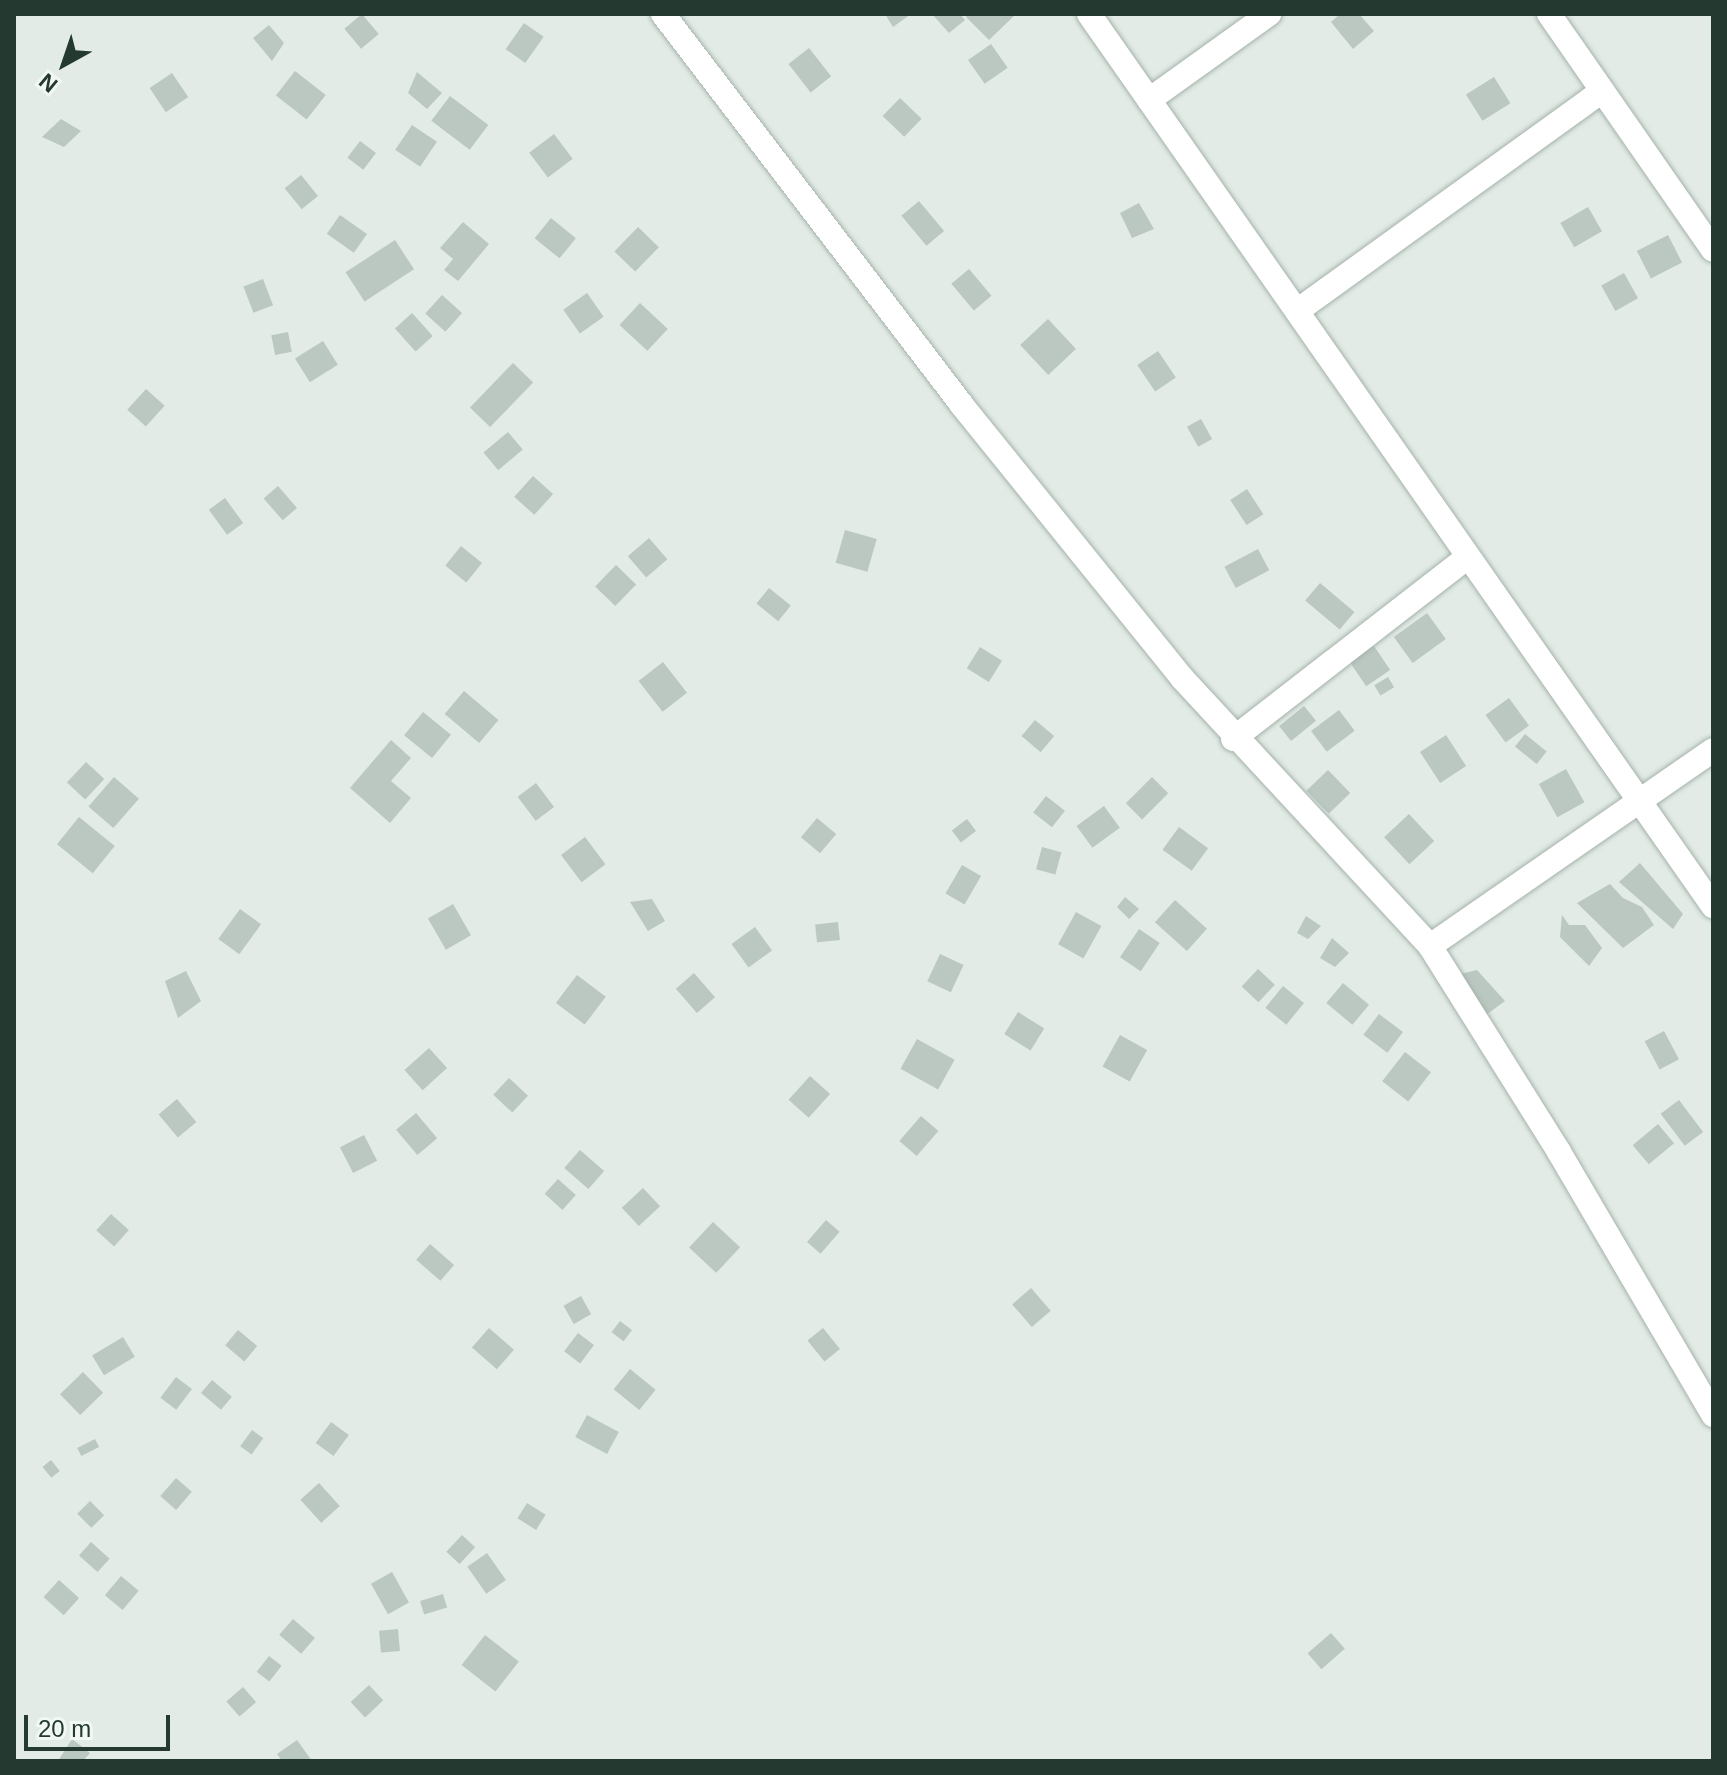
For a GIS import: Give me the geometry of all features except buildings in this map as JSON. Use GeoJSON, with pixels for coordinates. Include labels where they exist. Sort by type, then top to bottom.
{"type":"FeatureCollection","features":[{"type":"Feature","properties":{"kind":"street"},"geometry":{"type":"LineString","coordinates":[[1089,14],[1713,906]]}},
{"type":"Feature","properties":{"kind":"street"},"geometry":{"type":"LineString","coordinates":[[1149,100],[1269,14]]}},
{"type":"Feature","properties":{"kind":"street"},"geometry":{"type":"LineString","coordinates":[[1549,14],[1713,250]]}},
{"type":"Feature","properties":{"kind":"street"},"geometry":{"type":"LineString","coordinates":[[665,15],[961,404],[1233,739],[1430,946],[1705,1384],[1713,1415]]}},
{"type":"Feature","properties":{"kind":"street"},"geometry":{"type":"LineString","coordinates":[[1297,311],[1602,91]]}},
{"type":"Feature","properties":{"kind":"street"},"geometry":{"type":"LineString","coordinates":[[1233,739],[1468,557]]}},
{"type":"Feature","properties":{"kind":"street"},"geometry":{"type":"LineString","coordinates":[[1430,946],[1713,750]]}}]}
